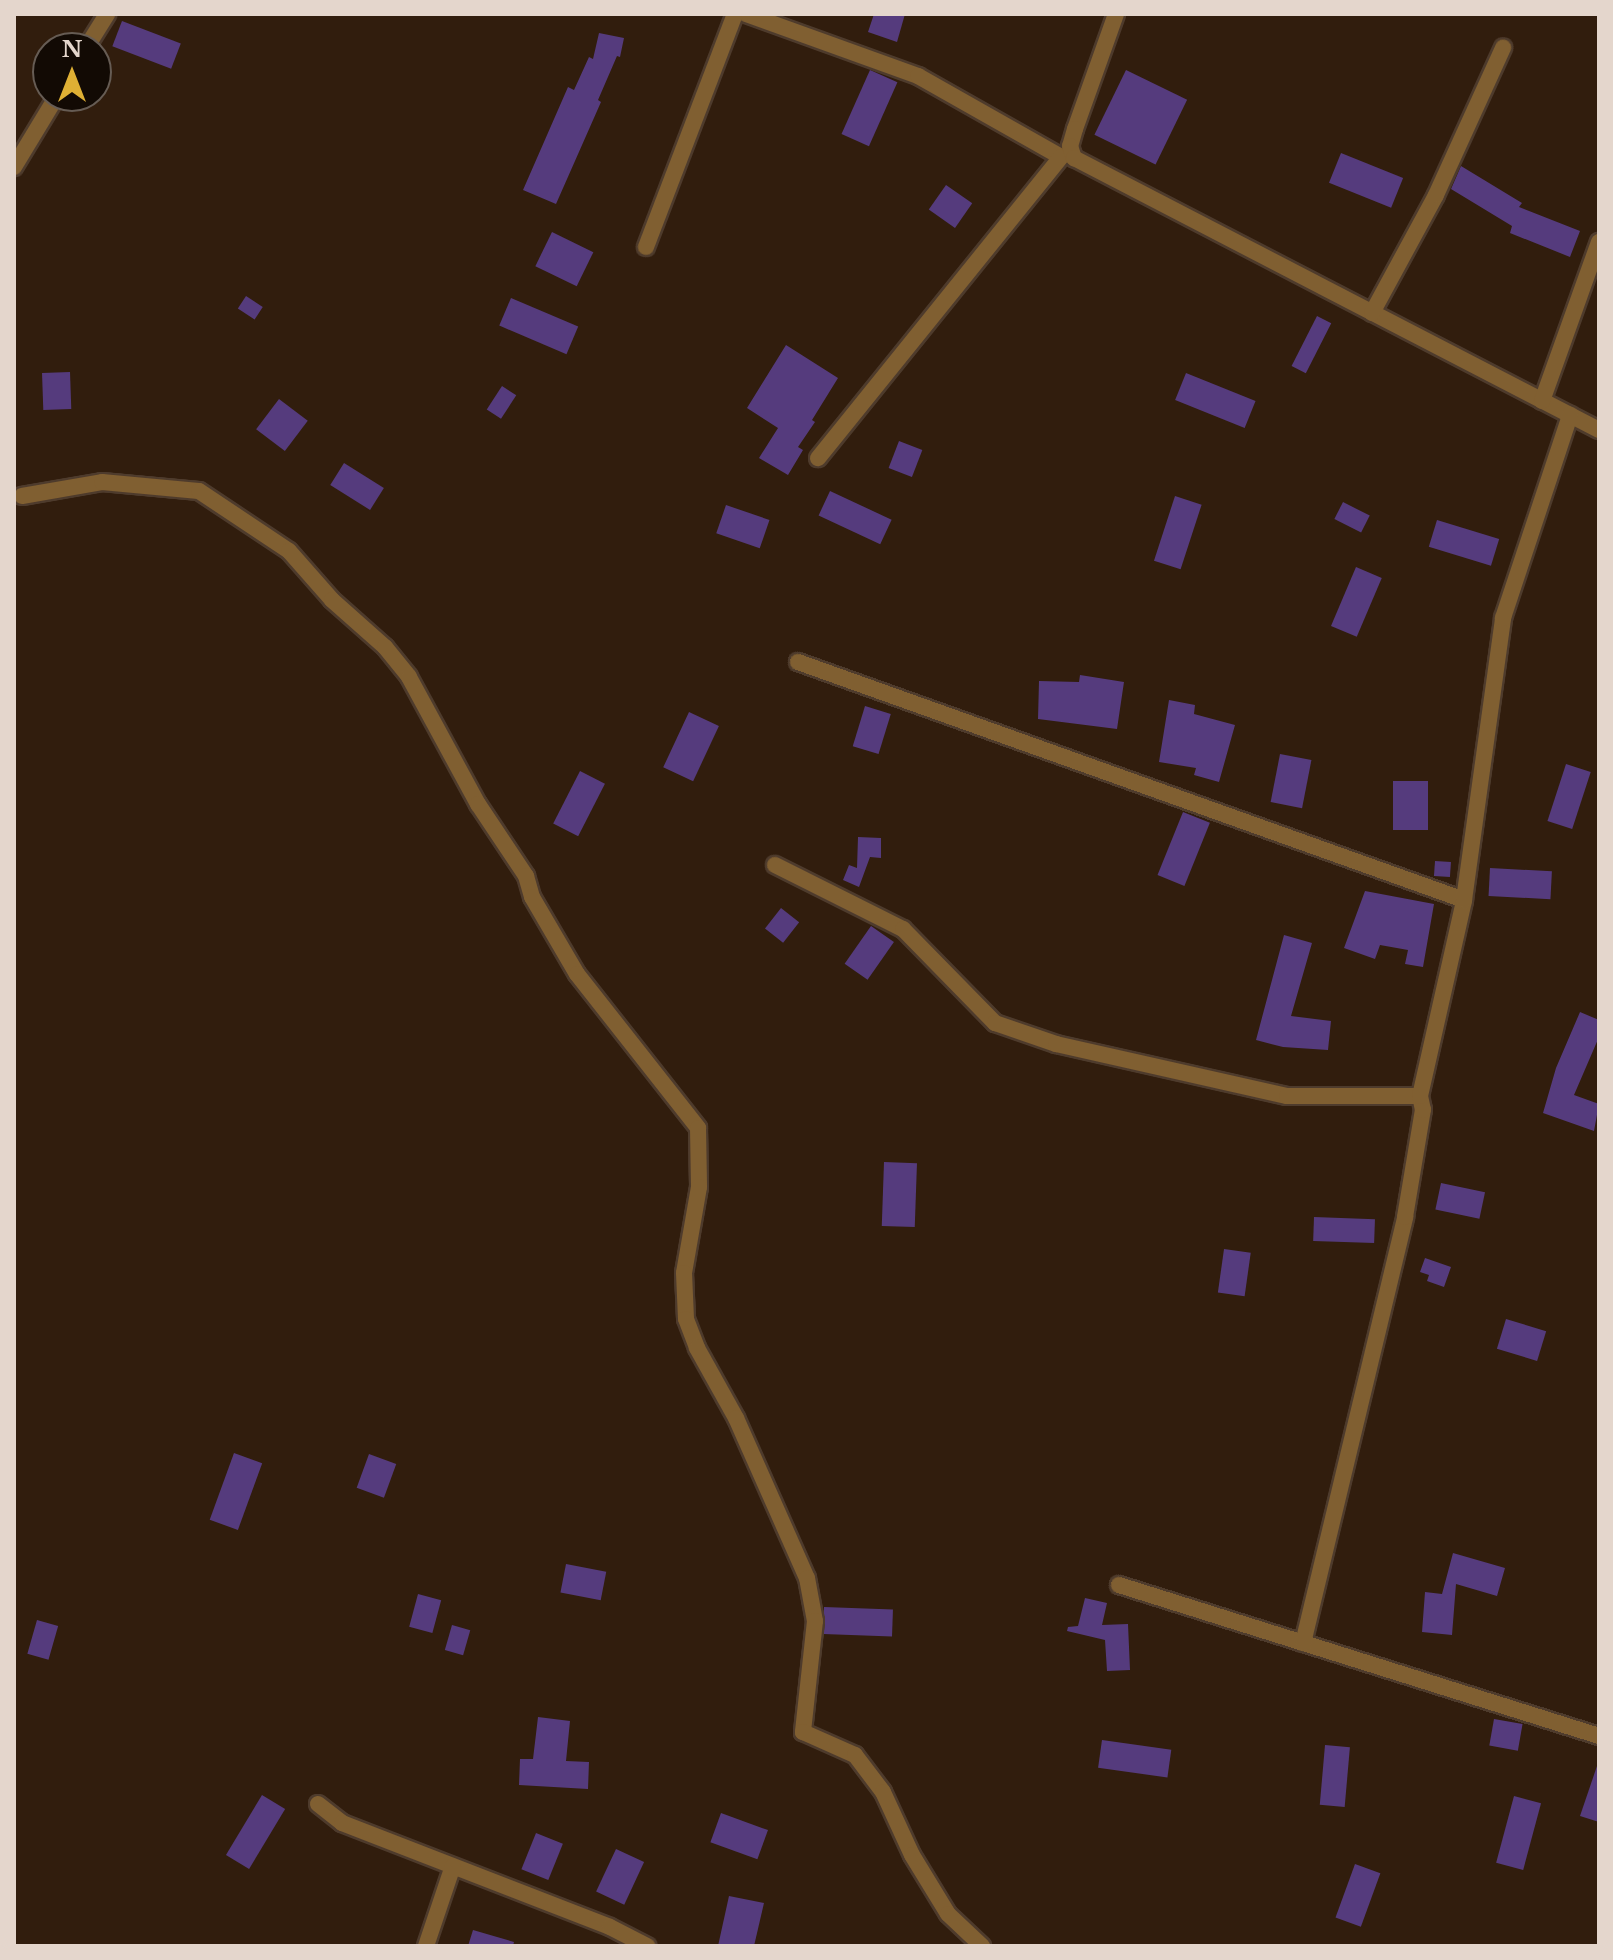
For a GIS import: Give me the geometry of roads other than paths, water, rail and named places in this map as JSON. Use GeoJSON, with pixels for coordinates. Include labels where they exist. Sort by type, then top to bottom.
{"type":"FeatureCollection","features":[{"type":"Feature","properties":{"kind":"street"},"geometry":{"type":"LineString","coordinates":[[96,32],[107,14]]}},
{"type":"Feature","properties":{"kind":"street"},"geometry":{"type":"LineString","coordinates":[[646,247],[735,14]]}},
{"type":"Feature","properties":{"kind":"street"},"geometry":{"type":"LineString","coordinates":[[746,14],[918,76],[1061,157],[818,458]]}},
{"type":"Feature","properties":{"kind":"street"},"geometry":{"type":"LineString","coordinates":[[1116,14],[1070,146],[1074,158],[1599,430]]}},
{"type":"Feature","properties":{"kind":"street"},"geometry":{"type":"LineString","coordinates":[[1372,313],[1436,195],[1503,48]]}},
{"type":"Feature","properties":{"kind":"street"},"geometry":{"type":"LineString","coordinates":[[14,167],[47,112]]}},
{"type":"Feature","properties":{"kind":"street"},"geometry":{"type":"LineString","coordinates":[[1542,401],[1599,242]]}},
{"type":"Feature","properties":{"kind":"street"},"geometry":{"type":"LineString","coordinates":[[1303,1643],[1405,1217],[1423,1110],[1420,1096],[1464,900],[1503,618],[1570,415]]}},
{"type":"Feature","properties":{"kind":"street"},"geometry":{"type":"LineString","coordinates":[[22,496],[102,482],[199,491],[289,551],[332,600],[385,647],[409,677],[478,804],[526,876],[532,897],[577,974],[698,1128],[699,1187],[684,1273],[686,1319],[697,1348],[736,1418],[807,1578],[815,1621],[803,1732],[855,1755],[883,1792],[912,1855],[948,1914],[982,1946]]}},
{"type":"Feature","properties":{"kind":"street"},"geometry":{"type":"LineString","coordinates":[[798,662],[1464,900]]}},
{"type":"Feature","properties":{"kind":"street"},"geometry":{"type":"LineString","coordinates":[[775,865],[903,929],[995,1023],[1056,1044],[1287,1096],[1420,1096]]}},
{"type":"Feature","properties":{"kind":"street"},"geometry":{"type":"LineString","coordinates":[[1119,1585],[1599,1736]]}},
{"type":"Feature","properties":{"kind":"street"},"geometry":{"type":"LineString","coordinates":[[318,1804],[342,1823],[610,1927],[647,1946]]}},
{"type":"Feature","properties":{"kind":"street"},"geometry":{"type":"LineString","coordinates":[[426,1946],[453,1866]]}}]}
